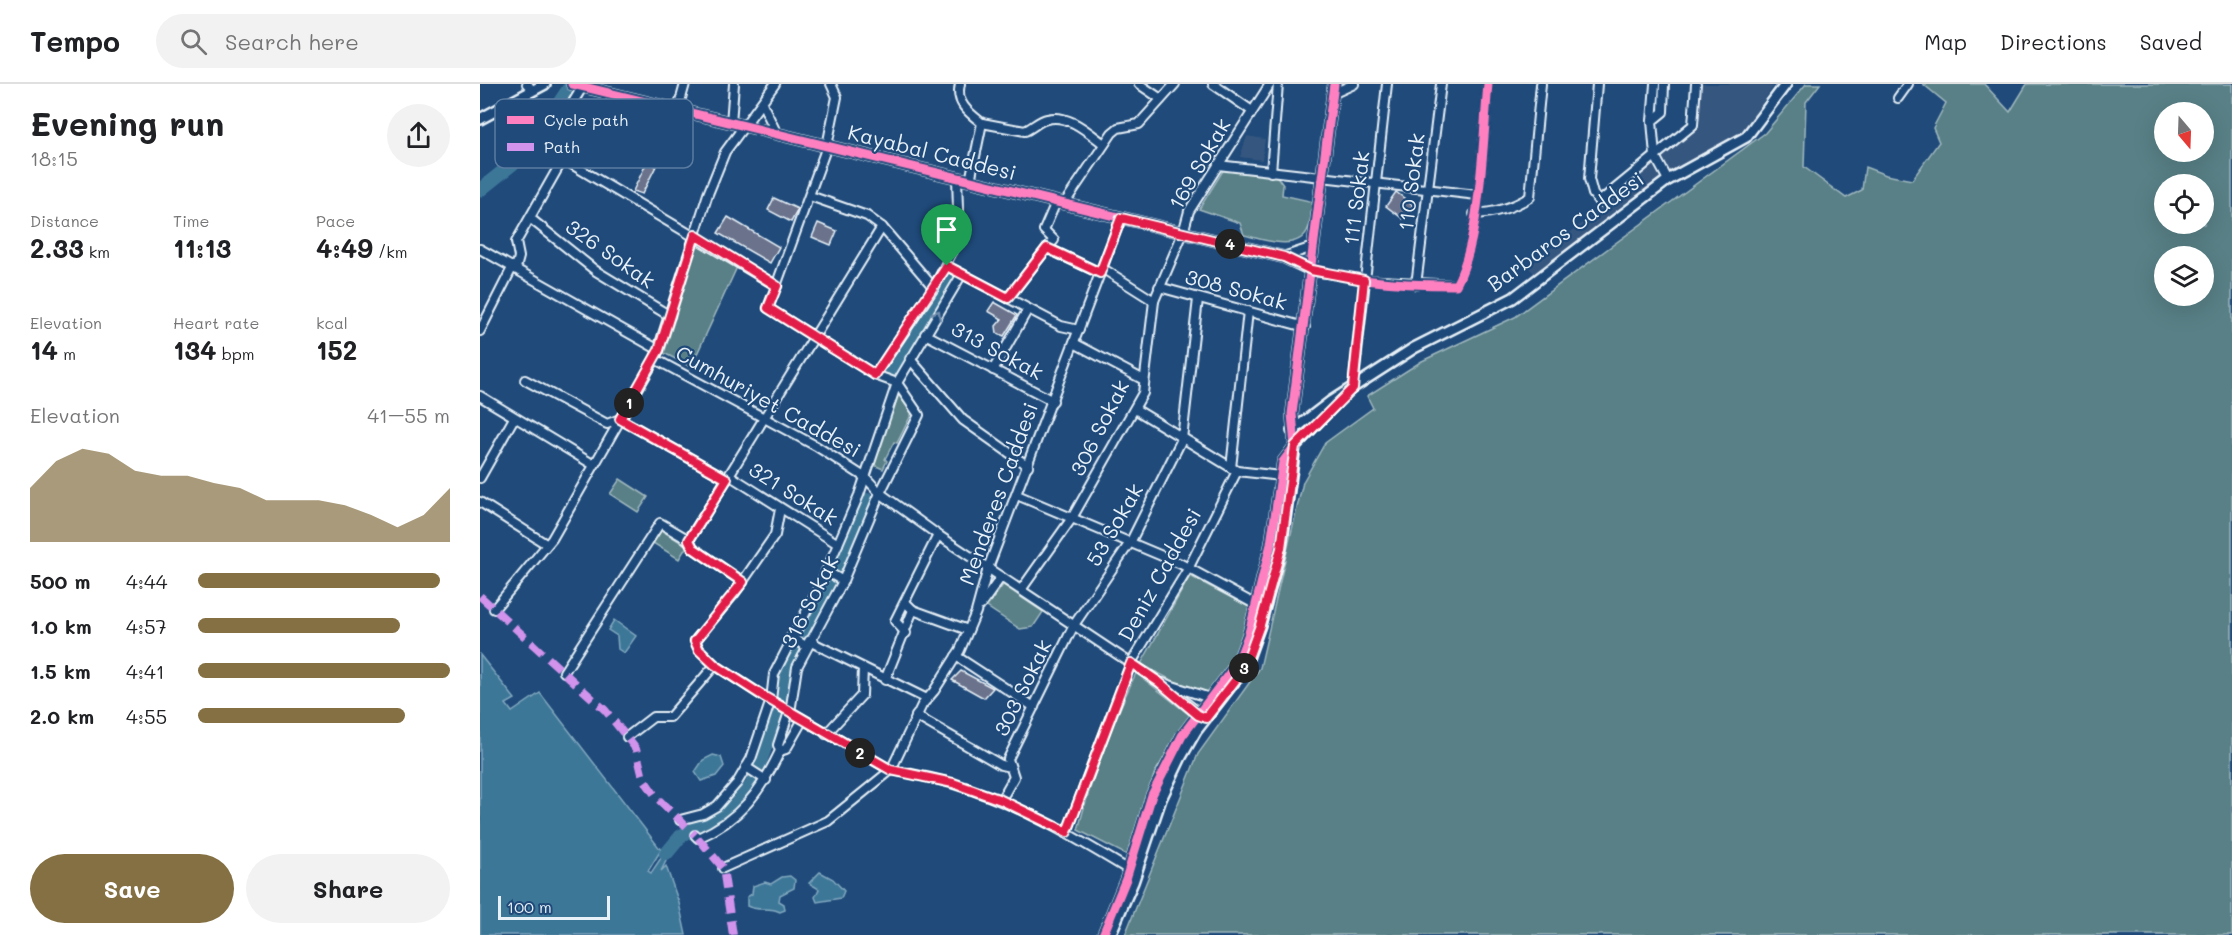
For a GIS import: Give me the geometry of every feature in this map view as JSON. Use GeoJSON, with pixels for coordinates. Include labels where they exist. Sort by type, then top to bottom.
{"type":"FeatureCollection","features":[{"type":"Feature","properties":{"kind":"street"},"geometry":{"type":"LineString","coordinates":[[517,99],[545,84]]}},
{"type":"Feature","properties":{"kind":"street","name":"Kayabal Caddesi"},"geometry":{"type":"LineString","coordinates":[[572,84],[634,99]]}},
{"type":"Feature","properties":{"kind":"street"},"geometry":{"type":"LineString","coordinates":[[681,99],[685,84]]}},
{"type":"Feature","properties":{"kind":"street"},"geometry":{"type":"LineString","coordinates":[[731,123],[734,84]]}},
{"type":"Feature","properties":{"kind":"street"},"geometry":{"type":"LineString","coordinates":[[494,609],[552,539],[655,359],[695,235],[725,152],[775,84]]}},
{"type":"Feature","properties":{"kind":"street"},"geometry":{"type":"LineString","coordinates":[[831,84],[837,97],[827,146],[768,308],[875,375],[897,383]]}},
{"type":"Feature","properties":{"kind":"street"},"geometry":{"type":"LineString","coordinates":[[960,84],[958,91],[962,105],[982,123],[1025,131],[1046,118],[1064,120],[1078,125],[1104,144]]}},
{"type":"Feature","properties":{"kind":"street"},"geometry":{"type":"LineString","coordinates":[[1139,84],[1161,99]]}},
{"type":"Feature","properties":{"kind":"street"},"geometry":{"type":"LineString","coordinates":[[1008,298],[1054,240],[1044,230],[1060,203],[1104,144],[1118,128],[1139,124],[1175,84]]}},
{"type":"Feature","properties":{"kind":"street"},"geometry":{"type":"LineString","coordinates":[[1213,84],[1252,111]]}},
{"type":"Feature","properties":{"kind":"street","name":"169 Sokak"},"geometry":{"type":"LineString","coordinates":[[1183,233],[1190,211],[1270,84]]}},
{"type":"Feature","properties":{"kind":"street"},"geometry":{"type":"LineString","coordinates":[[1271,172],[1278,84]]}},
{"type":"Feature","properties":{"kind":"street"},"geometry":{"type":"LineString","coordinates":[[1103,935],[1129,870],[1152,795],[1182,736],[1212,703],[1238,662],[1261,607],[1281,548],[1295,446],[1292,431],[1333,89],[1354,84]]}},
{"type":"Feature","properties":{"kind":"street","name":"111 Sokak"},"geometry":{"type":"LineString","coordinates":[[1350,390],[1378,183],[1387,84]]}},
{"type":"Feature","properties":{"kind":"street","name":"110 Sokak"},"geometry":{"type":"LineString","coordinates":[[1416,285],[1430,188],[1441,84]]}},
{"type":"Feature","properties":{"kind":"street"},"geometry":{"type":"LineString","coordinates":[[1311,270],[1364,280],[1416,285],[1456,285],[1463,273],[1474,214],[1488,84]]}},
{"type":"Feature","properties":{"kind":"street"},"geometry":{"type":"LineString","coordinates":[[1474,214],[1491,213],[1515,207],[1530,197],[1541,84]]}},
{"type":"Feature","properties":{"kind":"street"},"geometry":{"type":"LineString","coordinates":[[1597,84],[1589,179],[1593,194],[1599,202],[1693,125],[1696,84]]}},
{"type":"Feature","properties":{"kind":"street"},"geometry":{"type":"LineString","coordinates":[[1654,84],[1652,122],[1656,157],[1668,180]]}},
{"type":"Feature","properties":{"kind":"street"},"geometry":{"type":"LineString","coordinates":[[1652,122],[1663,112],[1664,84]]}},
{"type":"Feature","properties":{"kind":"street","name":"Barbaros Caddesi"},"geometry":{"type":"LineString","coordinates":[[1292,431],[1414,348],[1513,298],[1668,180],[1746,137],[1786,84]]}},
{"type":"Feature","properties":{"kind":"street"},"geometry":{"type":"LineString","coordinates":[[1898,98],[1908,84]]}},
{"type":"Feature","properties":{"kind":"street"},"geometry":{"type":"LineString","coordinates":[[575,99],[583,86]]}},
{"type":"Feature","properties":{"kind":"street"},"geometry":{"type":"LineString","coordinates":[[762,103],[777,134]]}},
{"type":"Feature","properties":{"kind":"street"},"geometry":{"type":"LineString","coordinates":[[480,119],[495,111]]}},
{"type":"Feature","properties":{"kind":"street","name":"Kayabal Caddesi"},"geometry":{"type":"LineString","coordinates":[[693,114],[1284,257],[1311,270]]}},
{"type":"Feature","properties":{"kind":"street"},"geometry":{"type":"LineString","coordinates":[[970,181],[982,123]]}},
{"type":"Feature","properties":{"kind":"street"},"geometry":{"type":"LineString","coordinates":[[1218,165],[1271,172],[1321,175],[1477,195]]}},
{"type":"Feature","properties":{"kind":"street"},"geometry":{"type":"LineString","coordinates":[[480,329],[519,257],[516,242],[559,168]]}},
{"type":"Feature","properties":{"kind":"street"},"geometry":{"type":"LineString","coordinates":[[580,168],[777,286]]}},
{"type":"Feature","properties":{"kind":"street"},"geometry":{"type":"LineString","coordinates":[[875,375],[947,266],[958,238],[957,178]]}},
{"type":"Feature","properties":{"kind":"street"},"geometry":{"type":"LineString","coordinates":[[810,196],[867,216],[882,227],[934,288]]}},
{"type":"Feature","properties":{"kind":"street","name":"Menderes Caddesi"},"geometry":{"type":"LineString","coordinates":[[890,770],[916,716],[956,656],[976,612],[988,568],[1121,218]]}},
{"type":"Feature","properties":{"kind":"street","name":"326 Sokak"},"geometry":{"type":"LineString","coordinates":[[531,219],[596,271],[670,316]]}},
{"type":"Feature","properties":{"kind":"street"},"geometry":{"type":"LineString","coordinates":[[689,540],[882,227]]}},
{"type":"Feature","properties":{"kind":"street","name":"306 Sokak"},"geometry":{"type":"LineString","coordinates":[[1021,590],[1072,518],[1143,393],[1154,301],[1183,233]]}},
{"type":"Feature","properties":{"kind":"street"},"geometry":{"type":"LineString","coordinates":[[1284,257],[1313,247]]}},
{"type":"Feature","properties":{"kind":"street"},"geometry":{"type":"LineString","coordinates":[[1047,248],[1101,271],[1154,301]]}},
{"type":"Feature","properties":{"kind":"street","name":"Cumhuriyet Caddesi"},"geometry":{"type":"LineString","coordinates":[[480,249],[659,350]]}},
{"type":"Feature","properties":{"kind":"street"},"geometry":{"type":"LineString","coordinates":[[947,266],[1061,326],[1078,330]]}},
{"type":"Feature","properties":{"kind":"street"},"geometry":{"type":"LineString","coordinates":[[680,820],[703,814],[717,806],[749,769],[774,701],[774,674],[828,573],[866,478],[878,434],[897,383],[962,274]]}},
{"type":"Feature","properties":{"kind":"street","name":"308 Sokak"},"geometry":{"type":"LineString","coordinates":[[1159,287],[1305,327]]}},
{"type":"Feature","properties":{"kind":"street"},"geometry":{"type":"LineString","coordinates":[[1182,440],[1198,299]]}},
{"type":"Feature","properties":{"kind":"street"},"geometry":{"type":"LineString","coordinates":[[993,370],[1028,309]]}},
{"type":"Feature","properties":{"kind":"street","name":"Deniz Caddesi"},"geometry":{"type":"LineString","coordinates":[[1067,832],[1131,663],[1188,569],[1234,469],[1248,311]]}},
{"type":"Feature","properties":{"kind":"street"},"geometry":{"type":"LineString","coordinates":[[1061,326],[1075,341],[1144,380]]}},
{"type":"Feature","properties":{"kind":"street","name":"313 Sokak"},"geometry":{"type":"LineString","coordinates":[[925,334],[1053,401]]}},
{"type":"Feature","properties":{"kind":"street","name":"Cumhuriyet Caddesi"},"geometry":{"type":"LineString","coordinates":[[655,359],[764,420],[816,446],[866,478],[880,493],[938,535],[1159,682],[1202,716]]}},
{"type":"Feature","properties":{"kind":"street"},"geometry":{"type":"LineString","coordinates":[[910,359],[963,420],[1028,466]]}},
{"type":"Feature","properties":{"kind":"street"},"geometry":{"type":"LineString","coordinates":[[525,380],[607,424],[620,419]]}},
{"type":"Feature","properties":{"kind":"street","name":"316 Sokak"},"geometry":{"type":"LineString","coordinates":[[696,836],[730,821],[744,809],[780,751],[778,745],[797,667],[806,644],[841,580],[880,493],[919,415],[897,383]]}},
{"type":"Feature","properties":{"kind":"street"},"geometry":{"type":"LineString","coordinates":[[1261,607],[1283,462],[1295,446],[1350,390]]}},
{"type":"Feature","properties":{"kind":"street"},"geometry":{"type":"LineString","coordinates":[[480,396],[594,465]]}},
{"type":"Feature","properties":{"kind":"street"},"geometry":{"type":"LineString","coordinates":[[1135,408],[1182,440],[1234,469],[1281,476]]}},
{"type":"Feature","properties":{"kind":"street"},"geometry":{"type":"LineString","coordinates":[[480,478],[514,418]]}},
{"type":"Feature","properties":{"kind":"street","name":"321 Sokak"},"geometry":{"type":"LineString","coordinates":[[620,419],[728,477],[838,544]]}},
{"type":"Feature","properties":{"kind":"street","name":"53 Sokak"},"geometry":{"type":"LineString","coordinates":[[1074,625],[1131,542],[1182,440]]}},
{"type":"Feature","properties":{"kind":"street"},"geometry":{"type":"LineString","coordinates":[[1017,495],[1131,542],[1261,607]]}},
{"type":"Feature","properties":{"kind":"street"},"geometry":{"type":"LineString","coordinates":[[480,502],[546,544]]}},
{"type":"Feature","properties":{"kind":"street"},"geometry":{"type":"LineString","coordinates":[[780,509],[775,535],[743,582],[695,641],[699,650],[715,665],[788,709],[802,721],[890,770],[953,783],[1001,800],[1067,832],[1129,870]]}},
{"type":"Feature","properties":{"kind":"street"},"geometry":{"type":"LineString","coordinates":[[564,672],[660,523],[689,540],[693,548],[743,582]]}},
{"type":"Feature","properties":{"kind":"street"},"geometry":{"type":"LineString","coordinates":[[906,633],[895,621],[938,535]]}},
{"type":"Feature","properties":{"kind":"street"},"geometry":{"type":"LineString","coordinates":[[828,573],[841,580]]}},
{"type":"Feature","properties":{"kind":"street"},"geometry":{"type":"LineString","coordinates":[[976,612],[1001,577]]}},
{"type":"Feature","properties":{"kind":"street"},"geometry":{"type":"LineString","coordinates":[[905,602],[913,610],[968,630]]}},
{"type":"Feature","properties":{"kind":"street"},"geometry":{"type":"LineString","coordinates":[[885,680],[906,633],[913,610]]}},
{"type":"Feature","properties":{"kind":"street","name":"303 Sokak"},"geometry":{"type":"LineString","coordinates":[[1001,800],[1014,777],[1008,759],[1074,625]]}},
{"type":"Feature","properties":{"kind":"street"},"geometry":{"type":"LineString","coordinates":[[793,638],[927,699]]}},
{"type":"Feature","properties":{"kind":"street"},"geometry":{"type":"LineString","coordinates":[[956,656],[1034,707]]}},
{"type":"Feature","properties":{"kind":"street"},"geometry":{"type":"LineString","coordinates":[[627,736],[653,717],[670,717],[715,665]]}},
{"type":"Feature","properties":{"kind":"street"},"geometry":{"type":"LineString","coordinates":[[826,734],[862,695],[863,668]]}},
{"type":"Feature","properties":{"kind":"street","name":"Cumhuriyet Caddesi"},"geometry":{"type":"LineString","coordinates":[[1159,682],[1212,703]]}},
{"type":"Feature","properties":{"kind":"street"},"geometry":{"type":"LineString","coordinates":[[916,716],[1001,765],[1010,766]]}},
{"type":"Feature","properties":{"kind":"street"},"geometry":{"type":"LineString","coordinates":[[1110,935],[1133,882],[1161,799],[1202,716]]}},
{"type":"Feature","properties":{"kind":"street"},"geometry":{"type":"LineString","coordinates":[[780,751],[786,749],[802,721]]}},
{"type":"Feature","properties":{"kind":"street"},"geometry":{"type":"LineString","coordinates":[[749,769],[764,779]]}},
{"type":"Feature","properties":{"kind":"street"},"geometry":{"type":"LineString","coordinates":[[723,868],[828,821],[890,770]]}},
{"type":"Feature","properties":{"kind":"shaded area"},"geometry":{"type":"Polygon","coordinates":[[[1700,84],[1775,84],[1743,131],[1678,168],[1623,205],[1535,274],[1528,267],[1700,126],[1700,84]]]}},
{"type":"Feature","properties":{"kind":"shaded area"},"geometry":{"type":"Polygon","coordinates":[[[1247,136],[1265,139],[1262,160],[1240,157],[1247,136]]]}},
{"type":"Feature","properties":{"kind":"shaded area"},"geometry":{"type":"Polygon","coordinates":[[[614,620],[636,636],[624,653],[618,649],[617,636],[608,630],[614,620]]]}},
{"type":"Feature","properties":{"kind":"shaded area"},"geometry":{"type":"Polygon","coordinates":[[[480,655],[515,699],[506,704],[512,712],[540,693],[661,850],[648,871],[651,873],[665,852],[668,857],[661,871],[666,866],[679,903],[686,935],[480,935],[480,655]]]}},
{"type":"Feature","properties":{"kind":"shaded area"},"geometry":{"type":"Polygon","coordinates":[[[713,755],[721,757],[724,766],[716,776],[701,781],[695,772],[703,760],[713,755]]]}},
{"type":"Feature","properties":{"kind":"shaded area"},"geometry":{"type":"Polygon","coordinates":[[[820,872],[833,879],[844,891],[841,898],[817,902],[815,897],[819,889],[809,883],[820,872]]]}},
{"type":"Feature","properties":{"kind":"shaded area"},"geometry":{"type":"Polygon","coordinates":[[[790,876],[795,880],[794,888],[780,895],[779,901],[784,904],[785,910],[780,912],[747,906],[747,897],[752,894],[753,886],[765,882],[771,884],[782,877],[790,876]]]}},
{"type":"Feature","properties":{"kind":"green space"},"geometry":{"type":"Polygon","coordinates":[[[1806,84],[1820,84],[1806,102],[1804,167],[1846,198],[1862,190],[1865,167],[1886,175],[1912,180],[1939,142],[1933,128],[1946,103],[1923,84],[1984,84],[2010,112],[2027,84],[2232,84],[2232,935],[1125,935],[1198,754],[1260,668],[1303,482],[1325,443],[1373,408],[1367,396],[1422,361],[1515,317],[1765,133],[1806,84]]]}},
{"type":"Feature","properties":{"kind":"green space"},"geometry":{"type":"Polygon","coordinates":[[[1224,169],[1276,175],[1283,185],[1282,195],[1314,202],[1309,226],[1303,236],[1296,241],[1279,242],[1244,235],[1240,223],[1199,209],[1224,169]]]}},
{"type":"Feature","properties":{"kind":"green space"},"geometry":{"type":"Polygon","coordinates":[[[698,244],[737,267],[691,367],[664,353],[698,244]]]}},
{"type":"Feature","properties":{"kind":"green space"},"geometry":{"type":"Polygon","coordinates":[[[897,389],[913,411],[897,443],[894,442],[885,459],[887,461],[883,469],[874,465],[897,389]]]}},
{"type":"Feature","properties":{"kind":"green space"},"geometry":{"type":"Polygon","coordinates":[[[620,479],[648,497],[638,512],[610,494],[620,479]]]}},
{"type":"Feature","properties":{"kind":"green space"},"geometry":{"type":"Polygon","coordinates":[[[661,530],[687,546],[679,559],[653,543],[661,530]]]}},
{"type":"Feature","properties":{"kind":"green space"},"geometry":{"type":"Polygon","coordinates":[[[1190,576],[1253,609],[1236,658],[1208,693],[1173,681],[1141,664],[1190,576]]]}},
{"type":"Feature","properties":{"kind":"green space"},"geometry":{"type":"Polygon","coordinates":[[[1003,585],[1043,612],[1033,627],[1020,629],[987,607],[1003,585]]]}},
{"type":"Feature","properties":{"kind":"green space"},"geometry":{"type":"Polygon","coordinates":[[[1136,673],[1191,716],[1155,772],[1127,855],[1078,830],[1103,750],[1136,673]]]}},
{"type":"Feature","properties":{"kind":"building"},"geometry":{"type":"Polygon","coordinates":[[[644,168],[655,168],[642,194],[633,191],[644,168]]]}},
{"type":"Feature","properties":{"kind":"building"},"geometry":{"type":"Polygon","coordinates":[[[1396,192],[1413,205],[1403,219],[1386,206],[1396,192]]]}},
{"type":"Feature","properties":{"kind":"building"},"geometry":{"type":"Polygon","coordinates":[[[774,198],[798,209],[791,222],[768,210],[774,198]]]}},
{"type":"Feature","properties":{"kind":"building"},"geometry":{"type":"Polygon","coordinates":[[[728,217],[779,247],[770,263],[718,233],[728,217]]]}},
{"type":"Feature","properties":{"kind":"building"},"geometry":{"type":"Polygon","coordinates":[[[818,223],[837,231],[831,245],[812,237],[818,223]]]}},
{"type":"Feature","properties":{"kind":"building"},"geometry":{"type":"Polygon","coordinates":[[[994,302],[1017,315],[1004,336],[997,333],[996,326],[1002,319],[988,311],[994,302]]]}},
{"type":"Feature","properties":{"kind":"building"},"geometry":{"type":"Polygon","coordinates":[[[961,671],[993,688],[984,698],[952,680],[961,671]]]}},
{"type":"Feature","properties":{"kind":"waterway"},"geometry":{"type":"LineString","coordinates":[[562,99],[572,84]]}},
{"type":"Feature","properties":{"kind":"waterway"},"geometry":{"type":"LineString","coordinates":[[480,190],[507,168]]}},
{"type":"Feature","properties":{"kind":"waterway"},"geometry":{"type":"LineString","coordinates":[[887,374],[952,276]]}},
{"type":"Feature","properties":{"kind":"waterway"},"geometry":{"type":"LineString","coordinates":[[666,854],[681,836],[735,806],[752,785],[784,692],[787,664],[843,563],[867,500]]}},
{"type":"Feature","properties":{"kind":"marked path"},"geometry":{"type":"LineString","coordinates":[[480,596],[605,710],[636,749],[643,778],[657,798],[695,835]]}},
{"type":"Feature","properties":{"kind":"marked path"},"geometry":{"type":"LineString","coordinates":[[698,838],[723,868],[733,935]]}},
{"type":"Feature","properties":{"kind":"cycle path"},"geometry":{"type":"LineString","coordinates":[[572,84],[634,99]]}},
{"type":"Feature","properties":{"kind":"cycle path"},"geometry":{"type":"LineString","coordinates":[[1103,935],[1126,879],[1152,795],[1182,736],[1238,662],[1249,633],[1271,544],[1283,462],[1295,446],[1292,414],[1334,84]]}},
{"type":"Feature","properties":{"kind":"cycle path"},"geometry":{"type":"LineString","coordinates":[[693,113],[1283,257],[1346,277],[1390,283],[1456,285],[1471,242],[1476,216],[1488,84]]}},
{"type":"Feature","properties":{"kind":"route"},"geometry":{"type":"LineString","coordinates":[[1121,218],[1284,257],[1311,270],[1364,280],[1353,388],[1295,446],[1281,548],[1260,625],[1244,669],[1206,718],[1198,715],[1159,682],[1131,663],[1067,832],[1001,800],[953,783],[891,770],[802,721],[786,708],[715,665],[699,650],[695,641],[743,582],[693,548],[689,540],[727,479],[620,419],[659,350],[695,235],[777,286],[768,308],[875,375],[947,266],[1008,298],[1047,248],[1100,273],[1121,218]]}}]}
